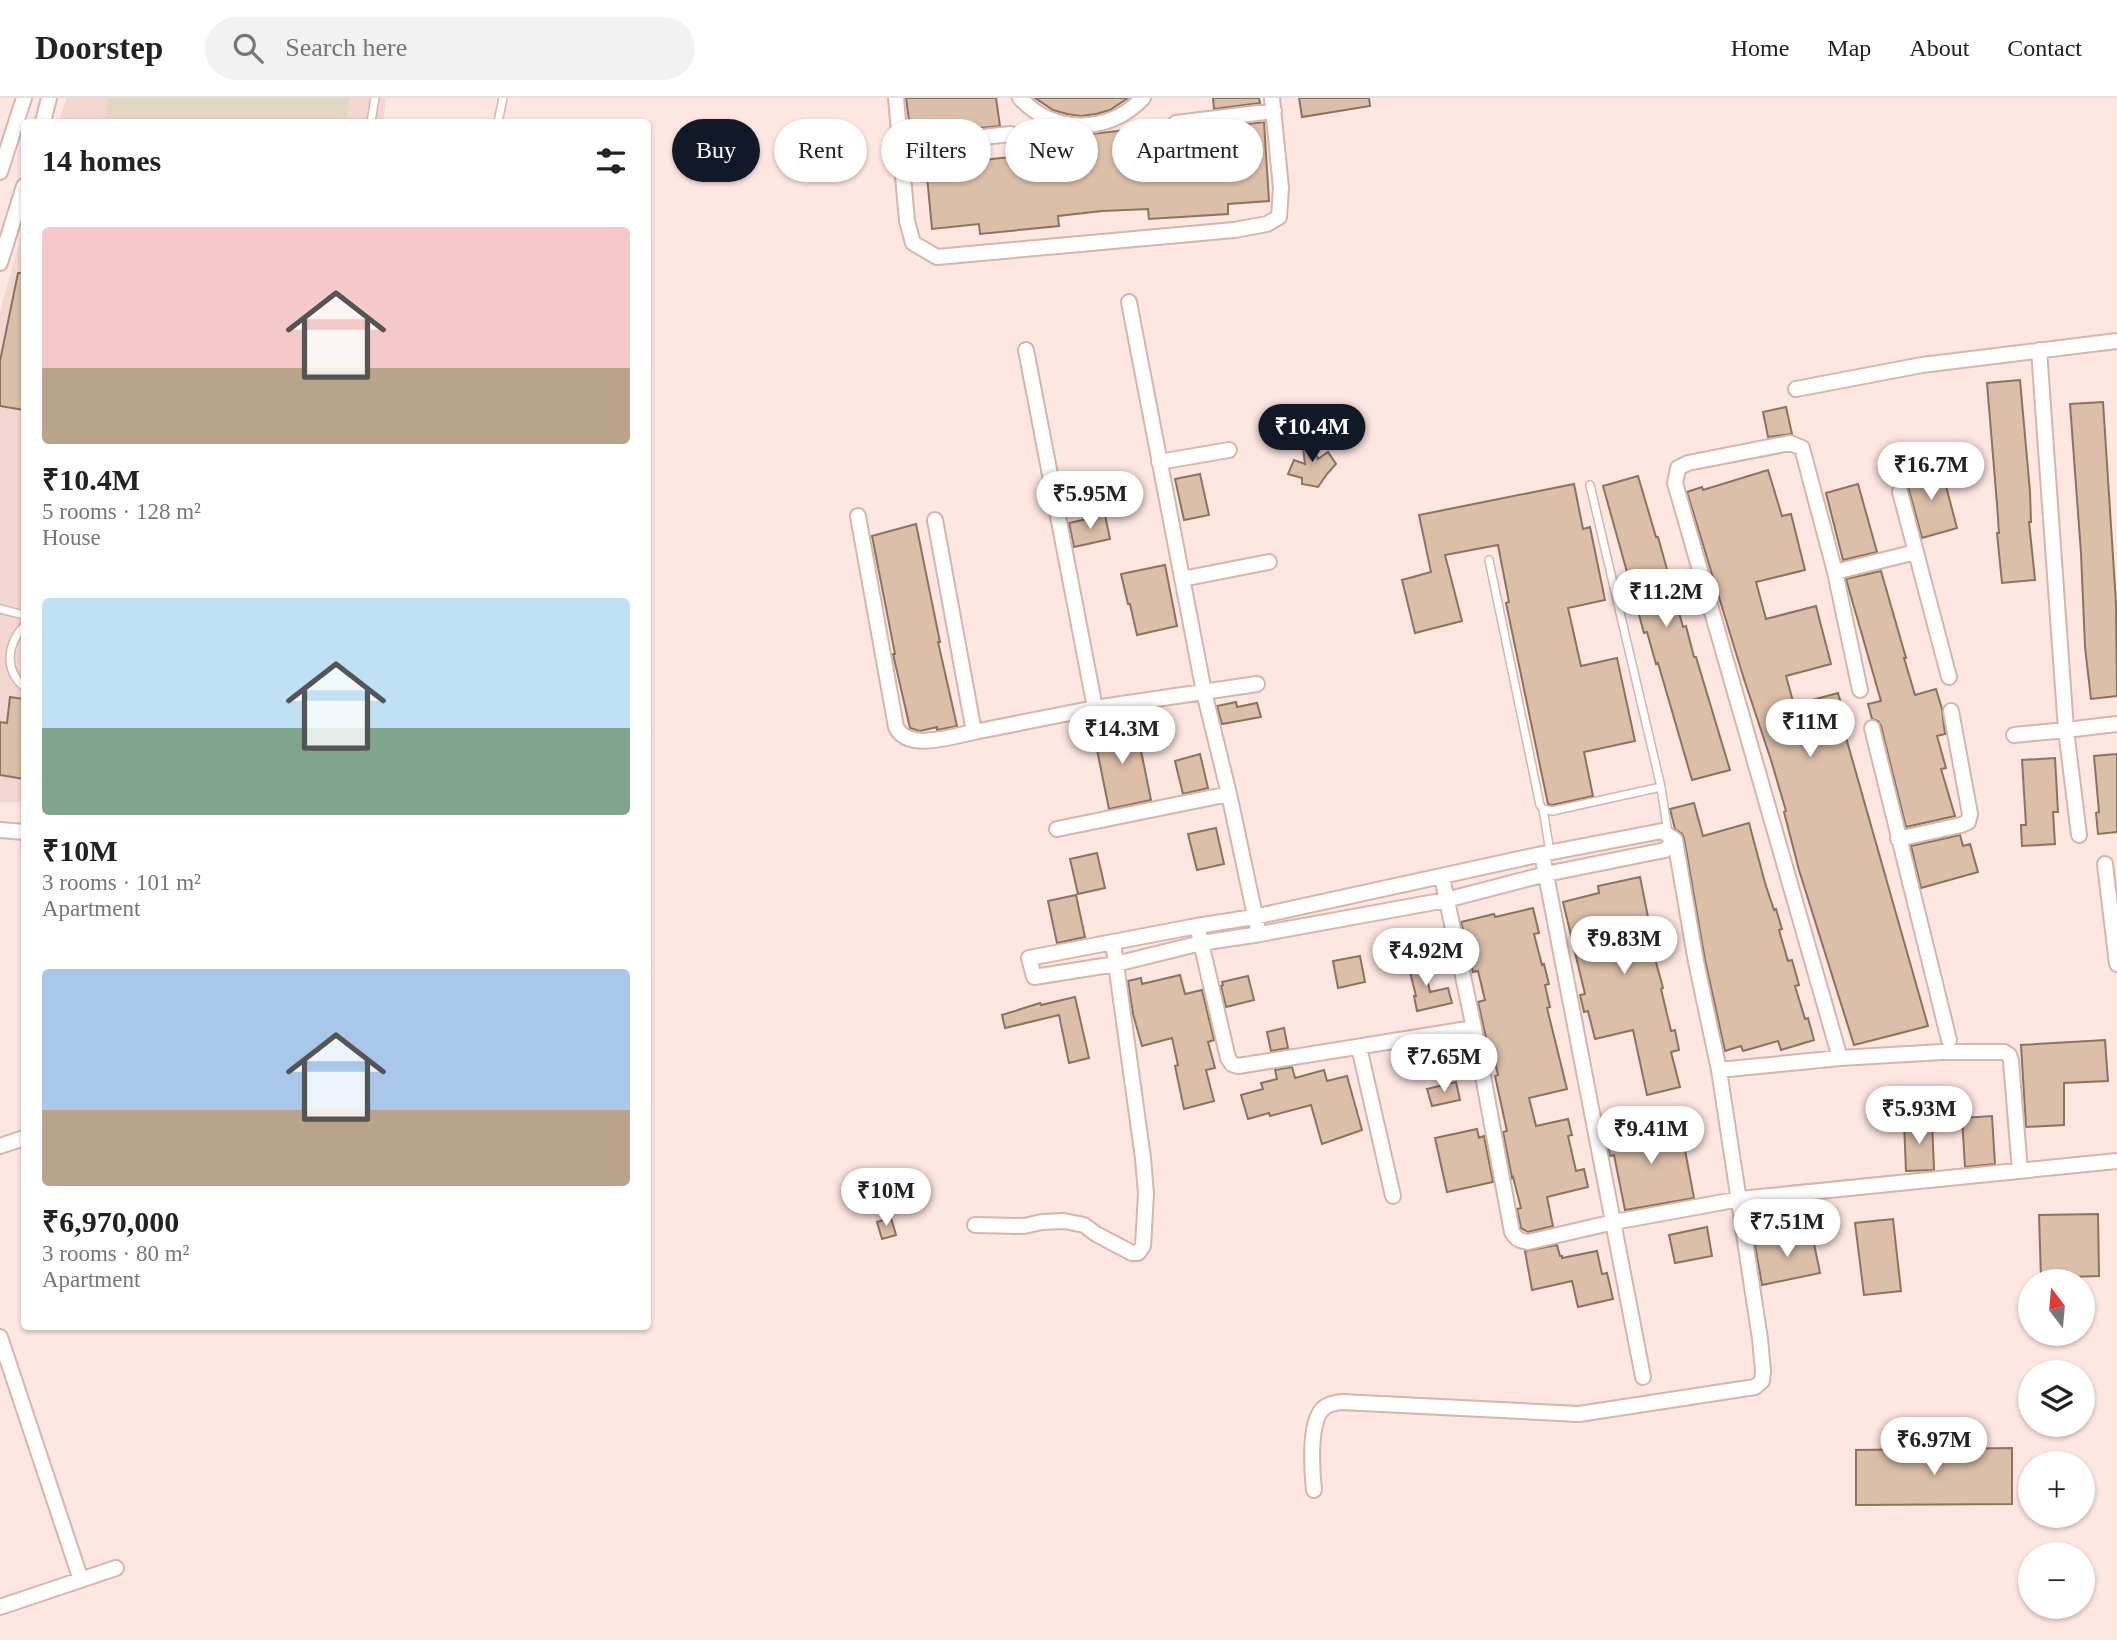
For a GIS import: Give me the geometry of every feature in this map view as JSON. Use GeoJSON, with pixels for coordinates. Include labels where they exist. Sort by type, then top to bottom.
{"type":"FeatureCollection","features":[{"type":"Feature","properties":{"kind":"street"},"geometry":{"type":"LineString","coordinates":[[0,172],[24,98]]}},
{"type":"Feature","properties":{"kind":"street"},"geometry":{"type":"LineString","coordinates":[[44,119],[49,98]]}},
{"type":"Feature","properties":{"kind":"street"},"geometry":{"type":"LineString","coordinates":[[896,98],[898,119]]}},
{"type":"Feature","properties":{"kind":"street"},"geometry":{"type":"LineString","coordinates":[[1020,98],[1030,109],[1055,122],[1082,127],[1109,122],[1132,109],[1143,98]]}},
{"type":"Feature","properties":{"kind":"street"},"geometry":{"type":"LineString","coordinates":[[903,182],[907,221],[913,243],[937,257],[1234,230],[1267,224],[1279,217],[1281,188],[1273,104],[1196,119]]}},
{"type":"Feature","properties":{"kind":"street"},"geometry":{"type":"LineString","coordinates":[[0,263],[21,196]]}},
{"type":"Feature","properties":{"kind":"street"},"geometry":{"type":"LineString","coordinates":[[1129,302],[1204,692],[1260,934]]}},
{"type":"Feature","properties":{"kind":"street"},"geometry":{"type":"LineString","coordinates":[[1796,389],[1922,365],[2117,341]]}},
{"type":"Feature","properties":{"kind":"street"},"geometry":{"type":"LineString","coordinates":[[1027,350],[1095,708]]}},
{"type":"Feature","properties":{"kind":"street"},"geometry":{"type":"LineString","coordinates":[[2039,350],[2066,730],[2079,835]]}},
{"type":"Feature","properties":{"kind":"street"},"geometry":{"type":"LineString","coordinates":[[1840,1058],[1675,483],[1678,468],[1688,463],[1790,443],[1802,448],[1835,572],[1860,690]]}},
{"type":"Feature","properties":{"kind":"street"},"geometry":{"type":"LineString","coordinates":[[1159,462],[1229,450]]}},
{"type":"Feature","properties":{"kind":"street"},"geometry":{"type":"LineString","coordinates":[[1900,492],[1949,677]]}},
{"type":"Feature","properties":{"kind":"street"},"geometry":{"type":"LineString","coordinates":[[859,516],[896,727],[899,734],[912,741],[974,732],[1095,708],[1257,684]]}},
{"type":"Feature","properties":{"kind":"street"},"geometry":{"type":"LineString","coordinates":[[935,520],[974,732]]}},
{"type":"Feature","properties":{"kind":"street"},"geometry":{"type":"LineString","coordinates":[[1835,572],[1916,552]]}},
{"type":"Feature","properties":{"kind":"street"},"geometry":{"type":"LineString","coordinates":[[1182,579],[1269,562]]}},
{"type":"Feature","properties":{"kind":"street"},"geometry":{"type":"LineString","coordinates":[[1898,839],[1968,822],[1970,814],[1951,711]]}},
{"type":"Feature","properties":{"kind":"street"},"geometry":{"type":"LineString","coordinates":[[2014,735],[2117,724]]}},
{"type":"Feature","properties":{"kind":"street"},"geometry":{"type":"LineString","coordinates":[[1871,728],[1950,1048]]}},
{"type":"Feature","properties":{"kind":"street"},"geometry":{"type":"LineString","coordinates":[[1057,828],[1229,794]]}},
{"type":"Feature","properties":{"kind":"street"},"geometry":{"type":"LineString","coordinates":[[0,830],[21,832]]}},
{"type":"Feature","properties":{"kind":"street"},"geometry":{"type":"LineString","coordinates":[[1668,835],[1665,850],[1546,874],[1446,900],[1201,943],[1116,964],[1034,977],[1028,961],[1032,956],[1254,917],[1546,853],[1668,835]]}},
{"type":"Feature","properties":{"kind":"street"},"geometry":{"type":"LineString","coordinates":[[1314,1490],[1311,1466],[1316,1424],[1325,1406],[1341,1402],[1579,1414],[1755,1387],[1762,1381],[1763,1370],[1740,1199],[1719,1070],[1668,835]]}},
{"type":"Feature","properties":{"kind":"street"},"geometry":{"type":"LineString","coordinates":[[1546,853],[1546,874],[1643,1377]]}},
{"type":"Feature","properties":{"kind":"street"},"geometry":{"type":"LineString","coordinates":[[2105,864],[2117,964]]}},
{"type":"Feature","properties":{"kind":"street"},"geometry":{"type":"LineString","coordinates":[[1442,877],[1515,1237],[1528,1242],[1614,1222],[1740,1199],[2117,1161]]}},
{"type":"Feature","properties":{"kind":"street"},"geometry":{"type":"LineString","coordinates":[[1197,926],[1228,1058],[1232,1064],[1244,1066],[1474,1028]]}},
{"type":"Feature","properties":{"kind":"street"},"geometry":{"type":"LineString","coordinates":[[975,1225],[1024,1226],[1064,1221],[1084,1225],[1132,1253],[1138,1253],[1143,1246],[1146,1194],[1143,1158],[1113,942]]}},
{"type":"Feature","properties":{"kind":"street"},"geometry":{"type":"LineString","coordinates":[[1359,1047],[1393,1196]]}},
{"type":"Feature","properties":{"kind":"street"},"geometry":{"type":"LineString","coordinates":[[1719,1070],[1950,1048],[2004,1052],[2011,1060],[2020,1171]]}},
{"type":"Feature","properties":{"kind":"street"},"geometry":{"type":"LineString","coordinates":[[0,1146],[21,1139]]}},
{"type":"Feature","properties":{"kind":"street"},"geometry":{"type":"LineString","coordinates":[[0,1337],[81,1580]]}},
{"type":"Feature","properties":{"kind":"street"},"geometry":{"type":"LineString","coordinates":[[0,1607],[116,1568]]}},
{"type":"Feature","properties":{"kind":"lane"},"geometry":{"type":"LineString","coordinates":[[372,119],[375,98]]}},
{"type":"Feature","properties":{"kind":"lane"},"geometry":{"type":"LineString","coordinates":[[499,119],[503,98]]}},
{"type":"Feature","properties":{"kind":"lane"},"geometry":{"type":"LineString","coordinates":[[1590,485],[1661,787],[1668,835]]}},
{"type":"Feature","properties":{"kind":"lane"},"geometry":{"type":"LineString","coordinates":[[1489,560],[1543,809],[1546,853]]}},
{"type":"Feature","properties":{"kind":"lane"},"geometry":{"type":"LineString","coordinates":[[0,609],[21,614]]}},
{"type":"Feature","properties":{"kind":"lane"},"geometry":{"type":"LineString","coordinates":[[21,629],[10,647],[9,660],[13,674],[21,683]]}},
{"type":"Feature","properties":{"kind":"lane"},"geometry":{"type":"LineString","coordinates":[[1543,809],[1552,811],[1661,787]]}},
{"type":"Feature","properties":{"kind":"shaded area"},"geometry":{"type":"Polygon","coordinates":[[[67,98],[386,98],[383,119],[59,119],[67,98]]]}},
{"type":"Feature","properties":{"kind":"shaded area"},"geometry":{"type":"Polygon","coordinates":[[[108,98],[350,98],[346,119],[106,119],[108,98]]]}},
{"type":"Feature","properties":{"kind":"shaded area"},"geometry":{"type":"Polygon","coordinates":[[[21,238],[21,802],[0,802],[0,311],[21,238]]]}},
{"type":"Feature","properties":{"kind":"building"},"geometry":{"type":"Polygon","coordinates":[[[906,98],[996,98],[1000,126],[991,127],[991,119],[909,119],[906,98]]]}},
{"type":"Feature","properties":{"kind":"building"},"geometry":{"type":"Polygon","coordinates":[[[1035,98],[1128,98],[1110,110],[1081,116],[1053,110],[1035,98]]]}},
{"type":"Feature","properties":{"kind":"building"},"geometry":{"type":"Polygon","coordinates":[[[1213,98],[1259,98],[1260,103],[1214,109],[1213,98]]]}},
{"type":"Feature","properties":{"kind":"building"},"geometry":{"type":"Polygon","coordinates":[[[1299,98],[1369,98],[1370,106],[1302,117],[1299,98]]]}},
{"type":"Feature","properties":{"kind":"building"},"geometry":{"type":"Polygon","coordinates":[[[1263,122],[1269,201],[1228,204],[1228,214],[1149,219],[1148,209],[1102,211],[1058,216],[1059,226],[980,234],[979,224],[932,229],[928,182],[991,182],[991,159],[1005,158],[1005,182],[1098,182],[1098,133],[1112,132],[1112,182],[1263,182],[1263,122]]]}},
{"type":"Feature","properties":{"kind":"building"},"geometry":{"type":"Polygon","coordinates":[[[18,273],[21,273],[21,410],[0,406],[0,361],[18,273]]]}},
{"type":"Feature","properties":{"kind":"building"},"geometry":{"type":"Polygon","coordinates":[[[2020,380],[2035,580],[2002,583],[1987,383],[2020,380]]]}},
{"type":"Feature","properties":{"kind":"building"},"geometry":{"type":"Polygon","coordinates":[[[2103,402],[2116,603],[2117,696],[2091,699],[2085,647],[2070,404],[2103,402]]]}},
{"type":"Feature","properties":{"kind":"building"},"geometry":{"type":"Polygon","coordinates":[[[1786,407],[1792,434],[1768,437],[1763,412],[1786,407]]]}},
{"type":"Feature","properties":{"kind":"building"},"geometry":{"type":"Polygon","coordinates":[[[1305,428],[1318,459],[1328,452],[1336,464],[1318,487],[1302,484],[1302,478],[1288,474],[1294,460],[1305,464],[1301,429],[1305,428]]]}},
{"type":"Feature","properties":{"kind":"building"},"geometry":{"type":"Polygon","coordinates":[[[1941,467],[1957,528],[1922,538],[1904,477],[1941,467]]]}},
{"type":"Feature","properties":{"kind":"building"},"geometry":{"type":"Polygon","coordinates":[[[1768,470],[1782,516],[1791,514],[1805,570],[1756,582],[1766,619],[1816,606],[1831,664],[1786,676],[1794,705],[1838,693],[1845,718],[1841,720],[1928,1026],[1854,1045],[1799,870],[1771,760],[1687,492],[1702,487],[1703,490],[1768,470]]]}},
{"type":"Feature","properties":{"kind":"building"},"geometry":{"type":"Polygon","coordinates":[[[1200,474],[1209,515],[1184,520],[1175,479],[1200,474]]]}},
{"type":"Feature","properties":{"kind":"building"},"geometry":{"type":"Polygon","coordinates":[[[1638,476],[1683,627],[1686,626],[1730,770],[1692,780],[1658,663],[1656,664],[1647,632],[1644,633],[1603,486],[1638,476]]]}},
{"type":"Feature","properties":{"kind":"building"},"geometry":{"type":"Polygon","coordinates":[[[1574,484],[1583,529],[1590,527],[1605,600],[1568,608],[1581,666],[1617,658],[1635,741],[1584,752],[1593,796],[1552,805],[1548,804],[1506,603],[1509,602],[1498,545],[1445,555],[1462,621],[1415,633],[1402,580],[1431,572],[1419,515],[1574,484]]]}},
{"type":"Feature","properties":{"kind":"building"},"geometry":{"type":"Polygon","coordinates":[[[1858,484],[1877,552],[1843,560],[1826,493],[1858,484]]]}},
{"type":"Feature","properties":{"kind":"building"},"geometry":{"type":"Polygon","coordinates":[[[1105,515],[1110,539],[1074,547],[1069,523],[1105,515]]]}},
{"type":"Feature","properties":{"kind":"building"},"geometry":{"type":"Polygon","coordinates":[[[916,524],[957,726],[937,730],[937,727],[920,731],[910,728],[893,654],[872,536],[916,524]]]}},
{"type":"Feature","properties":{"kind":"building"},"geometry":{"type":"Polygon","coordinates":[[[1165,565],[1177,626],[1137,635],[1121,574],[1165,565]]]}},
{"type":"Feature","properties":{"kind":"building"},"geometry":{"type":"Polygon","coordinates":[[[1881,571],[1915,695],[1936,689],[1945,734],[1937,736],[1946,768],[1941,769],[1955,816],[1906,827],[1881,726],[1878,721],[1872,719],[1868,704],[1881,701],[1846,579],[1881,571]]]}},
{"type":"Feature","properties":{"kind":"building"},"geometry":{"type":"Polygon","coordinates":[[[10,697],[21,699],[21,778],[0,775],[0,722],[7,723],[10,697]]]}},
{"type":"Feature","properties":{"kind":"building"},"geometry":{"type":"Polygon","coordinates":[[[1236,702],[1237,707],[1257,703],[1261,717],[1222,724],[1217,706],[1236,702]]]}},
{"type":"Feature","properties":{"kind":"building"},"geometry":{"type":"Polygon","coordinates":[[[1117,725],[1118,730],[1136,726],[1151,800],[1109,809],[1093,730],[1117,725]]]}},
{"type":"Feature","properties":{"kind":"building"},"geometry":{"type":"Polygon","coordinates":[[[1200,754],[1208,788],[1183,794],[1175,761],[1200,754]]]}},
{"type":"Feature","properties":{"kind":"building"},"geometry":{"type":"Polygon","coordinates":[[[2117,754],[2117,832],[2098,834],[2096,813],[2099,812],[2094,756],[2117,754]]]}},
{"type":"Feature","properties":{"kind":"building"},"geometry":{"type":"Polygon","coordinates":[[[2055,758],[2058,812],[2053,812],[2055,844],[2022,846],[2021,825],[2026,825],[2022,760],[2055,758]]]}},
{"type":"Feature","properties":{"kind":"building"},"geometry":{"type":"Polygon","coordinates":[[[1694,803],[1703,836],[1749,823],[1765,883],[1782,929],[1779,930],[1788,961],[1792,960],[1799,985],[1795,986],[1814,1040],[1781,1050],[1778,1041],[1743,1051],[1741,1046],[1725,1051],[1705,960],[1684,838],[1675,829],[1670,809],[1694,803]]]}},
{"type":"Feature","properties":{"kind":"building"},"geometry":{"type":"Polygon","coordinates":[[[1216,828],[1224,864],[1197,870],[1188,834],[1216,828]]]}},
{"type":"Feature","properties":{"kind":"building"},"geometry":{"type":"Polygon","coordinates":[[[1960,835],[1963,846],[1970,844],[1978,872],[1921,888],[1911,846],[1960,835]]]}},
{"type":"Feature","properties":{"kind":"building"},"geometry":{"type":"Polygon","coordinates":[[[1097,853],[1105,888],[1078,894],[1070,859],[1097,853]]]}},
{"type":"Feature","properties":{"kind":"building"},"geometry":{"type":"Polygon","coordinates":[[[1640,877],[1648,917],[1644,918],[1663,988],[1661,989],[1671,1031],[1675,1030],[1679,1050],[1671,1052],[1680,1087],[1647,1095],[1633,1030],[1595,1039],[1588,1011],[1584,1012],[1580,995],[1585,994],[1563,902],[1599,893],[1598,886],[1640,877]]]}},
{"type":"Feature","properties":{"kind":"building"},"geometry":{"type":"Polygon","coordinates":[[[1076,895],[1085,937],[1057,943],[1048,901],[1076,895]]]}},
{"type":"Feature","properties":{"kind":"building"},"geometry":{"type":"Polygon","coordinates":[[[1533,908],[1539,933],[1534,934],[1549,984],[1545,985],[1550,1007],[1547,1008],[1567,1089],[1529,1098],[1536,1126],[1568,1119],[1572,1135],[1568,1136],[1576,1171],[1584,1169],[1588,1187],[1547,1197],[1553,1226],[1528,1232],[1521,1228],[1517,1209],[1521,1208],[1503,1132],[1507,1131],[1495,1076],[1498,1075],[1478,1002],[1485,1000],[1478,971],[1473,972],[1461,922],[1533,908]]]}},
{"type":"Feature","properties":{"kind":"building"},"geometry":{"type":"Polygon","coordinates":[[[1360,956],[1365,982],[1338,988],[1333,961],[1360,956]]]}},
{"type":"Feature","properties":{"kind":"building"},"geometry":{"type":"Polygon","coordinates":[[[1422,956],[1430,992],[1448,988],[1452,1003],[1417,1011],[1407,960],[1422,956]]]}},
{"type":"Feature","properties":{"kind":"building"},"geometry":{"type":"Polygon","coordinates":[[[1180,975],[1185,994],[1202,990],[1214,1040],[1208,1042],[1215,1068],[1206,1070],[1214,1101],[1184,1109],[1172,1038],[1142,1046],[1128,981],[1141,978],[1142,984],[1180,975]]]}},
{"type":"Feature","properties":{"kind":"building"},"geometry":{"type":"Polygon","coordinates":[[[1248,976],[1254,1000],[1226,1007],[1222,982],[1248,976]]]}},
{"type":"Feature","properties":{"kind":"building"},"geometry":{"type":"Polygon","coordinates":[[[1075,997],[1089,1058],[1069,1063],[1059,1015],[1005,1028],[1002,1015],[1040,1003],[1041,1005],[1075,997]]]}},
{"type":"Feature","properties":{"kind":"building"},"geometry":{"type":"Polygon","coordinates":[[[1284,1028],[1288,1048],[1271,1051],[1267,1032],[1284,1028]]]}},
{"type":"Feature","properties":{"kind":"building"},"geometry":{"type":"Polygon","coordinates":[[[2105,1040],[2108,1081],[2064,1083],[2064,1125],[2026,1127],[2021,1045],[2105,1040]]]}},
{"type":"Feature","properties":{"kind":"building"},"geometry":{"type":"Polygon","coordinates":[[[1292,1067],[1295,1078],[1324,1070],[1327,1081],[1347,1076],[1362,1130],[1322,1144],[1311,1105],[1248,1119],[1241,1095],[1263,1089],[1261,1083],[1277,1079],[1275,1070],[1292,1067]]]}},
{"type":"Feature","properties":{"kind":"building"},"geometry":{"type":"Polygon","coordinates":[[[1456,1082],[1460,1100],[1432,1106],[1427,1089],[1456,1082]]]}},
{"type":"Feature","properties":{"kind":"building"},"geometry":{"type":"Polygon","coordinates":[[[1992,1116],[1995,1164],[1965,1167],[1962,1118],[1992,1116]]]}},
{"type":"Feature","properties":{"kind":"building"},"geometry":{"type":"Polygon","coordinates":[[[1675,1121],[1681,1150],[1685,1150],[1694,1198],[1625,1210],[1614,1155],[1610,1156],[1606,1135],[1675,1121]]]}},
{"type":"Feature","properties":{"kind":"building"},"geometry":{"type":"Polygon","coordinates":[[[1932,1121],[1934,1170],[1906,1171],[1904,1122],[1932,1121]]]}},
{"type":"Feature","properties":{"kind":"building"},"geometry":{"type":"Polygon","coordinates":[[[1477,1129],[1479,1138],[1484,1136],[1493,1182],[1447,1192],[1435,1138],[1477,1129]]]}},
{"type":"Feature","properties":{"kind":"building"},"geometry":{"type":"Polygon","coordinates":[[[2098,1214],[2099,1276],[2095,1276],[2095,1269],[2041,1269],[2039,1215],[2098,1214]]]}},
{"type":"Feature","properties":{"kind":"building"},"geometry":{"type":"Polygon","coordinates":[[[891,1218],[896,1235],[882,1239],[877,1222],[891,1218]]]}},
{"type":"Feature","properties":{"kind":"building"},"geometry":{"type":"Polygon","coordinates":[[[1893,1219],[1901,1291],[1864,1295],[1855,1223],[1893,1219]]]}},
{"type":"Feature","properties":{"kind":"building"},"geometry":{"type":"Polygon","coordinates":[[[1707,1227],[1712,1256],[1675,1263],[1669,1235],[1707,1227]]]}},
{"type":"Feature","properties":{"kind":"building"},"geometry":{"type":"Polygon","coordinates":[[[1812,1234],[1820,1273],[1762,1285],[1755,1245],[1812,1234]]]}},
{"type":"Feature","properties":{"kind":"building"},"geometry":{"type":"Polygon","coordinates":[[[1557,1245],[1562,1258],[1597,1251],[1602,1274],[1607,1273],[1613,1299],[1578,1307],[1572,1281],[1532,1290],[1525,1251],[1557,1245]]]}},
{"type":"Feature","properties":{"kind":"building"},"geometry":{"type":"Polygon","coordinates":[[[2012,1448],[2012,1504],[1856,1505],[1856,1450],[2012,1448]]]}}]}
